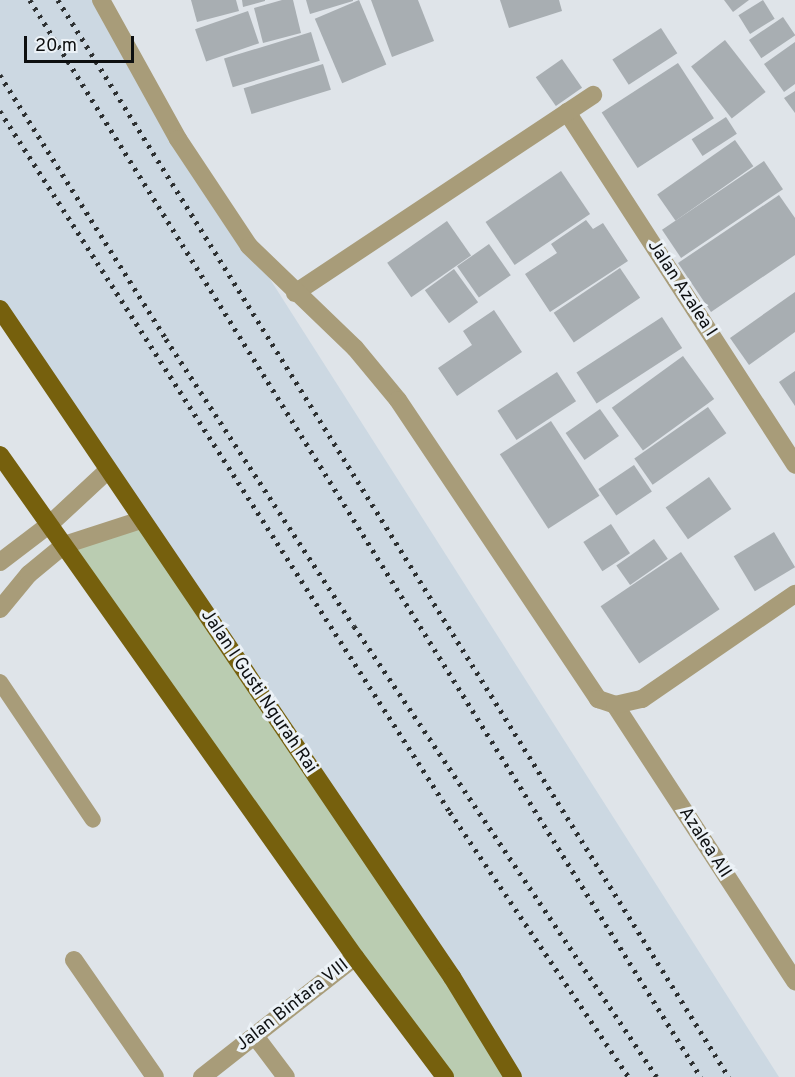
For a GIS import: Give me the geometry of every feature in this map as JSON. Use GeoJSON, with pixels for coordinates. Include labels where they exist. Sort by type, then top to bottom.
{"type":"FeatureCollection","features":[{"type":"Feature","properties":{"kind":"main road","name":"Jalan I Gusti Ngurah Rai"},"geometry":{"type":"LineString","coordinates":[[0,309],[37,360],[108,471],[452,977],[513,1077]]}},
{"type":"Feature","properties":{"kind":"main road"},"geometry":{"type":"LineString","coordinates":[[0,455],[355,957],[445,1077]]}},
{"type":"Feature","properties":{"kind":"street"},"geometry":{"type":"LineString","coordinates":[[101,0],[178,139],[249,246],[295,293],[356,348],[398,400],[428,440],[598,699],[615,705],[642,699],[795,594]]}},
{"type":"Feature","properties":{"kind":"street"},"geometry":{"type":"LineString","coordinates":[[295,293],[593,94]]}},
{"type":"Feature","properties":{"kind":"street","name":"Jalan Azalea I"},"geometry":{"type":"LineString","coordinates":[[567,112],[795,465]]}},
{"type":"Feature","properties":{"kind":"street"},"geometry":{"type":"LineString","coordinates":[[0,562],[50,524],[108,471]]}},
{"type":"Feature","properties":{"kind":"street"},"geometry":{"type":"LineString","coordinates":[[0,609],[29,574],[64,545],[141,520]]}},
{"type":"Feature","properties":{"kind":"street","name":"Azalea All"},"geometry":{"type":"LineString","coordinates":[[615,705],[795,981]]}},
{"type":"Feature","properties":{"kind":"street","name":"Jalan Bintara VIII"},"geometry":{"type":"LineString","coordinates":[[202,1077],[355,957]]}},
{"type":"Feature","properties":{"kind":"street"},"geometry":{"type":"LineString","coordinates":[[74,960],[155,1077]]}},
{"type":"Feature","properties":{"kind":"street"},"geometry":{"type":"LineString","coordinates":[[255,1036],[286,1077]]}},
{"type":"Feature","properties":{"kind":"lane"},"geometry":{"type":"LineString","coordinates":[[0,682],[93,820]]}},
{"type":"Feature","properties":{"kind":"shaded area"},"geometry":{"type":"Polygon","coordinates":[[[0,0],[92,0],[779,1077],[513,1077],[0,309],[0,0]]]}},
{"type":"Feature","properties":{"kind":"green space"},"geometry":{"type":"Polygon","coordinates":[[[141,520],[513,1077],[445,1077],[64,545],[141,520]]]}},
{"type":"Feature","properties":{"kind":"building"},"geometry":{"type":"Polygon","coordinates":[[[191,0],[236,0],[239,11],[197,22],[191,0]]]}},
{"type":"Feature","properties":{"kind":"building"},"geometry":{"type":"Polygon","coordinates":[[[242,0],[265,0],[265,1],[243,7],[242,0]]]}},
{"type":"Feature","properties":{"kind":"building"},"geometry":{"type":"Polygon","coordinates":[[[282,0],[293,0],[301,33],[263,43],[254,8],[282,0]]]}},
{"type":"Feature","properties":{"kind":"building"},"geometry":{"type":"Polygon","coordinates":[[[306,0],[353,0],[353,1],[310,14],[306,0]]]}},
{"type":"Feature","properties":{"kind":"building"},"geometry":{"type":"Polygon","coordinates":[[[359,0],[386,64],[342,83],[315,19],[359,0]]]}},
{"type":"Feature","properties":{"kind":"building"},"geometry":{"type":"Polygon","coordinates":[[[371,0],[418,0],[434,41],[392,57],[371,0]]]}},
{"type":"Feature","properties":{"kind":"building"},"geometry":{"type":"Polygon","coordinates":[[[500,0],[559,0],[562,11],[509,28],[500,0]]]}},
{"type":"Feature","properties":{"kind":"building"},"geometry":{"type":"Polygon","coordinates":[[[724,0],[749,0],[733,12],[724,0]]]}},
{"type":"Feature","properties":{"kind":"building"},"geometry":{"type":"Polygon","coordinates":[[[763,0],[775,19],[750,34],[738,15],[763,0]]]}},
{"type":"Feature","properties":{"kind":"building"},"geometry":{"type":"Polygon","coordinates":[[[248,11],[259,43],[206,61],[195,29],[248,11]]]}},
{"type":"Feature","properties":{"kind":"building"},"geometry":{"type":"Polygon","coordinates":[[[783,17],[795,35],[761,58],[749,40],[783,17]]]}},
{"type":"Feature","properties":{"kind":"building"},"geometry":{"type":"Polygon","coordinates":[[[661,28],[677,53],[629,85],[612,60],[661,28]]]}},
{"type":"Feature","properties":{"kind":"building"},"geometry":{"type":"Polygon","coordinates":[[[311,32],[320,61],[233,87],[224,59],[311,32]]]}},
{"type":"Feature","properties":{"kind":"building"},"geometry":{"type":"Polygon","coordinates":[[[725,40],[766,92],[732,118],[691,66],[725,40]]]}},
{"type":"Feature","properties":{"kind":"building"},"geometry":{"type":"Polygon","coordinates":[[[795,42],[795,84],[784,92],[764,64],[795,42]]]}},
{"type":"Feature","properties":{"kind":"building"},"geometry":{"type":"Polygon","coordinates":[[[562,59],[582,88],[556,106],[536,77],[562,59]]]}},
{"type":"Feature","properties":{"kind":"building"},"geometry":{"type":"Polygon","coordinates":[[[678,63],[714,118],[638,168],[602,113],[678,63]]]}},
{"type":"Feature","properties":{"kind":"building"},"geometry":{"type":"Polygon","coordinates":[[[323,64],[331,90],[252,114],[244,88],[323,64]]]}},
{"type":"Feature","properties":{"kind":"building"},"geometry":{"type":"Polygon","coordinates":[[[795,91],[795,113],[784,98],[795,91]]]}},
{"type":"Feature","properties":{"kind":"building"},"geometry":{"type":"Polygon","coordinates":[[[726,117],[737,134],[703,156],[692,139],[726,117]]]}},
{"type":"Feature","properties":{"kind":"building"},"geometry":{"type":"Polygon","coordinates":[[[735,140],[753,166],[676,221],[657,194],[735,140]]]}},
{"type":"Feature","properties":{"kind":"building"},"geometry":{"type":"Polygon","coordinates":[[[764,161],[783,189],[681,258],[662,230],[764,161]]]}},
{"type":"Feature","properties":{"kind":"building"},"geometry":{"type":"Polygon","coordinates":[[[561,171],[590,214],[515,265],[486,222],[561,171]]]}},
{"type":"Feature","properties":{"kind":"building"},"geometry":{"type":"Polygon","coordinates":[[[779,195],[795,218],[795,255],[711,312],[678,263],[779,195]]]}},
{"type":"Feature","properties":{"kind":"building"},"geometry":{"type":"Polygon","coordinates":[[[586,220],[593,229],[603,223],[628,261],[550,312],[525,274],[557,253],[551,244],[586,220]]]}},
{"type":"Feature","properties":{"kind":"building"},"geometry":{"type":"Polygon","coordinates":[[[447,221],[471,255],[411,297],[387,263],[447,221]]]}},
{"type":"Feature","properties":{"kind":"building"},"geometry":{"type":"Polygon","coordinates":[[[489,244],[511,275],[479,297],[457,266],[489,244]]]}},
{"type":"Feature","properties":{"kind":"building"},"geometry":{"type":"Polygon","coordinates":[[[620,268],[640,298],[574,343],[554,313],[620,268]]]}},
{"type":"Feature","properties":{"kind":"building"},"geometry":{"type":"Polygon","coordinates":[[[454,269],[478,302],[449,323],[425,290],[454,269]]]}},
{"type":"Feature","properties":{"kind":"building"},"geometry":{"type":"Polygon","coordinates":[[[795,292],[795,332],[749,365],[730,338],[795,292]]]}},
{"type":"Feature","properties":{"kind":"building"},"geometry":{"type":"Polygon","coordinates":[[[494,310],[522,352],[457,396],[438,368],[472,345],[463,331],[494,310]]]}},
{"type":"Feature","properties":{"kind":"building"},"geometry":{"type":"Polygon","coordinates":[[[662,317],[682,348],[597,404],[576,373],[662,317]]]}},
{"type":"Feature","properties":{"kind":"building"},"geometry":{"type":"Polygon","coordinates":[[[683,356],[714,399],[643,451],[612,408],[683,356]]]}},
{"type":"Feature","properties":{"kind":"building"},"geometry":{"type":"Polygon","coordinates":[[[795,371],[795,406],[779,382],[795,371]]]}},
{"type":"Feature","properties":{"kind":"building"},"geometry":{"type":"Polygon","coordinates":[[[557,372],[576,401],[517,440],[497,411],[557,372]]]}},
{"type":"Feature","properties":{"kind":"building"},"geometry":{"type":"Polygon","coordinates":[[[708,407],[726,433],[653,485],[634,459],[708,407]]]}},
{"type":"Feature","properties":{"kind":"building"},"geometry":{"type":"Polygon","coordinates":[[[600,409],[619,436],[585,460],[566,433],[600,409]]]}},
{"type":"Feature","properties":{"kind":"building"},"geometry":{"type":"Polygon","coordinates":[[[551,421],[599,496],[548,529],[500,454],[551,421]]]}},
{"type":"Feature","properties":{"kind":"building"},"geometry":{"type":"Polygon","coordinates":[[[634,465],[652,492],[616,516],[598,489],[634,465]]]}},
{"type":"Feature","properties":{"kind":"building"},"geometry":{"type":"Polygon","coordinates":[[[709,477],[731,509],[688,539],[666,507],[709,477]]]}},
{"type":"Feature","properties":{"kind":"building"},"geometry":{"type":"Polygon","coordinates":[[[611,524],[630,553],[602,571],[583,542],[611,524]]]}},
{"type":"Feature","properties":{"kind":"building"},"geometry":{"type":"Polygon","coordinates":[[[774,532],[795,567],[755,591],[734,556],[774,532]]]}},
{"type":"Feature","properties":{"kind":"building"},"geometry":{"type":"Polygon","coordinates":[[[654,539],[668,559],[630,585],[616,565],[654,539]]]}},
{"type":"Feature","properties":{"kind":"building"},"geometry":{"type":"Polygon","coordinates":[[[681,552],[720,609],[639,663],[601,606],[681,552]]]}},
{"type":"Feature","properties":{"kind":"railway"},"geometry":{"type":"LineString","coordinates":[[30,0],[701,1077]]}},
{"type":"Feature","properties":{"kind":"railway"},"geometry":{"type":"LineString","coordinates":[[58,0],[729,1077]]}},
{"type":"Feature","properties":{"kind":"railway"},"geometry":{"type":"LineString","coordinates":[[0,75],[166,339],[354,626],[657,1077]]}},
{"type":"Feature","properties":{"kind":"railway"},"geometry":{"type":"LineString","coordinates":[[0,111],[450,812],[629,1077]]}}]}
